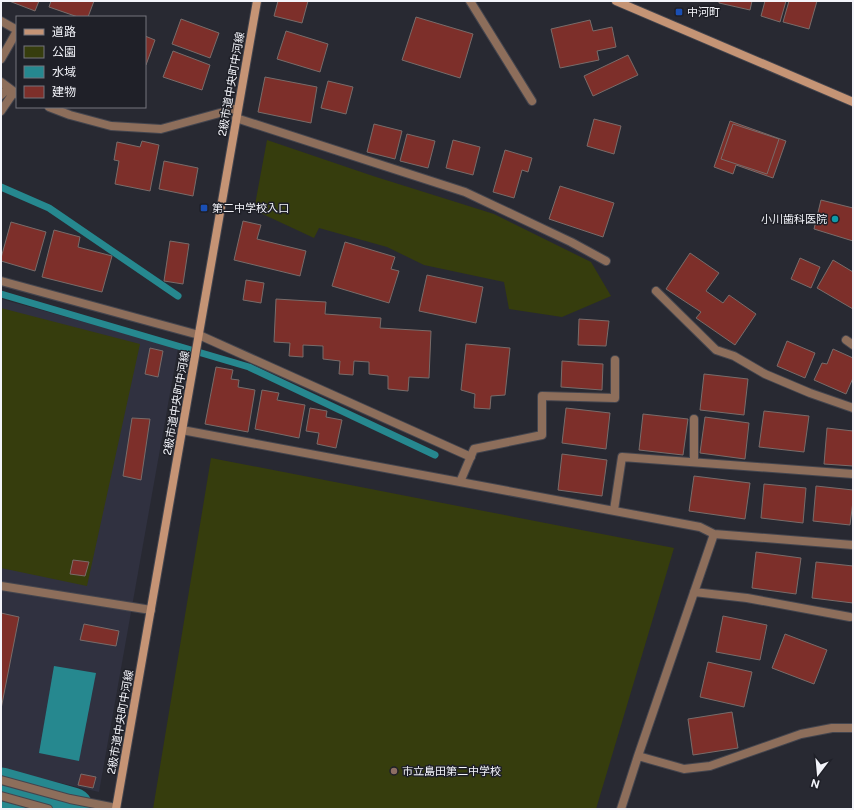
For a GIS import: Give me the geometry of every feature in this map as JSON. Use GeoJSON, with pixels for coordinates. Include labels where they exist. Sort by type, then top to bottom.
{"type":"FeatureCollection","features":[{"type":"Feature","properties":{"kind":"street","name":"2級市道中央町中河線"},"geometry":{"type":"LineString","coordinates":[[116,809],[257,1]]}},
{"type":"Feature","properties":{"kind":"street"},"geometry":{"type":"LineString","coordinates":[[470,1],[532,101]]}},
{"type":"Feature","properties":{"kind":"street"},"geometry":{"type":"LineString","coordinates":[[616,1],[853,102]]}},
{"type":"Feature","properties":{"kind":"street"},"geometry":{"type":"LineString","coordinates":[[1,20],[16,29]]}},
{"type":"Feature","properties":{"kind":"street"},"geometry":{"type":"LineString","coordinates":[[1,59],[16,32]]}},
{"type":"Feature","properties":{"kind":"street"},"geometry":{"type":"LineString","coordinates":[[1,82],[13,91]]}},
{"type":"Feature","properties":{"kind":"street"},"geometry":{"type":"LineString","coordinates":[[1,96],[13,91]]}},
{"type":"Feature","properties":{"kind":"street"},"geometry":{"type":"LineString","coordinates":[[1,111],[13,91]]}},
{"type":"Feature","properties":{"kind":"street"},"geometry":{"type":"LineString","coordinates":[[52,108],[70,115],[111,126],[160,129],[238,108]]}},
{"type":"Feature","properties":{"kind":"street"},"geometry":{"type":"LineString","coordinates":[[236,118],[465,192],[571,242],[606,261]]}},
{"type":"Feature","properties":{"kind":"street"},"geometry":{"type":"LineString","coordinates":[[1,282],[199,335],[471,458]]}},
{"type":"Feature","properties":{"kind":"street"},"geometry":{"type":"LineString","coordinates":[[656,291],[716,350],[734,356],[765,374],[810,393],[853,408]]}},
{"type":"Feature","properties":{"kind":"street"},"geometry":{"type":"LineString","coordinates":[[846,340],[853,345]]}},
{"type":"Feature","properties":{"kind":"street"},"geometry":{"type":"LineString","coordinates":[[460,482],[474,449],[542,435],[542,396],[615,398],[615,360]]}},
{"type":"Feature","properties":{"kind":"street"},"geometry":{"type":"LineString","coordinates":[[694,419],[694,462]]}},
{"type":"Feature","properties":{"kind":"street"},"geometry":{"type":"LineString","coordinates":[[182,430],[614,510],[700,527],[714,534],[853,545]]}},
{"type":"Feature","properties":{"kind":"street"},"geometry":{"type":"LineString","coordinates":[[614,510],[622,458],[853,474]]}},
{"type":"Feature","properties":{"kind":"street"},"geometry":{"type":"LineString","coordinates":[[621,809],[714,534]]}},
{"type":"Feature","properties":{"kind":"street"},"geometry":{"type":"LineString","coordinates":[[1,586],[151,610]]}},
{"type":"Feature","properties":{"kind":"street"},"geometry":{"type":"LineString","coordinates":[[694,592],[747,598],[850,618]]}},
{"type":"Feature","properties":{"kind":"street"},"geometry":{"type":"LineString","coordinates":[[638,756],[684,769],[710,766],[801,734],[832,728],[853,728]]}},
{"type":"Feature","properties":{"kind":"street"},"geometry":{"type":"LineString","coordinates":[[1,780],[70,799],[116,809]]}},
{"type":"Feature","properties":{"kind":"street"},"geometry":{"type":"LineString","coordinates":[[1,796],[48,809]]}},
{"type":"Feature","properties":{"kind":"shaded area"},"geometry":{"type":"Polygon","coordinates":[[[1,299],[178,348],[99,792],[1,769],[1,299]]]}},
{"type":"Feature","properties":{"kind":"green space"},"geometry":{"type":"Polygon","coordinates":[[[267,140],[373,176],[494,214],[591,262],[611,296],[562,317],[509,309],[504,282],[424,265],[387,247],[319,228],[314,238],[254,210],[267,140]]]}},
{"type":"Feature","properties":{"kind":"green space"},"geometry":{"type":"Polygon","coordinates":[[[1,308],[140,344],[87,586],[1,568],[1,308]]]}},
{"type":"Feature","properties":{"kind":"green space"},"geometry":{"type":"Polygon","coordinates":[[[211,458],[674,548],[596,809],[153,809],[211,458]]]}},
{"type":"Feature","properties":{"kind":"water"},"geometry":{"type":"Polygon","coordinates":[[[54,666],[96,673],[79,761],[39,753],[54,666]]]}},
{"type":"Feature","properties":{"kind":"building"},"geometry":{"type":"Polygon","coordinates":[[[9,1],[39,1],[35,11],[9,1]]]}},
{"type":"Feature","properties":{"kind":"building"},"geometry":{"type":"Polygon","coordinates":[[[51,1],[94,1],[88,16],[75,16],[49,7],[51,1]]]}},
{"type":"Feature","properties":{"kind":"building"},"geometry":{"type":"Polygon","coordinates":[[[278,1],[308,1],[302,23],[274,16],[278,1]]]}},
{"type":"Feature","properties":{"kind":"building"},"geometry":{"type":"Polygon","coordinates":[[[719,1],[752,1],[750,10],[719,3],[719,1]]]}},
{"type":"Feature","properties":{"kind":"building"},"geometry":{"type":"Polygon","coordinates":[[[765,1],[786,1],[780,22],[761,16],[765,1]]]}},
{"type":"Feature","properties":{"kind":"building"},"geometry":{"type":"Polygon","coordinates":[[[789,1],[817,1],[809,29],[783,22],[789,1]]]}},
{"type":"Feature","properties":{"kind":"building"},"geometry":{"type":"Polygon","coordinates":[[[416,17],[473,34],[460,78],[402,60],[416,17]]]}},
{"type":"Feature","properties":{"kind":"building"},"geometry":{"type":"Polygon","coordinates":[[[181,19],[219,33],[210,58],[172,44],[181,19]]]}},
{"type":"Feature","properties":{"kind":"building"},"geometry":{"type":"Polygon","coordinates":[[[590,20],[593,31],[612,27],[616,47],[597,51],[599,60],[560,68],[551,29],[590,20]]]}},
{"type":"Feature","properties":{"kind":"building"},"geometry":{"type":"Polygon","coordinates":[[[286,31],[328,44],[320,72],[277,59],[286,31]]]}},
{"type":"Feature","properties":{"kind":"building"},"geometry":{"type":"Polygon","coordinates":[[[146,36],[155,40],[146,65],[146,36]]]}},
{"type":"Feature","properties":{"kind":"building"},"geometry":{"type":"Polygon","coordinates":[[[173,51],[210,65],[202,90],[163,77],[173,51]]]}},
{"type":"Feature","properties":{"kind":"building"},"geometry":{"type":"Polygon","coordinates":[[[628,55],[638,75],[593,96],[584,76],[628,55]]]}},
{"type":"Feature","properties":{"kind":"building"},"geometry":{"type":"Polygon","coordinates":[[[265,77],[317,87],[311,123],[258,112],[265,77]]]}},
{"type":"Feature","properties":{"kind":"building"},"geometry":{"type":"Polygon","coordinates":[[[328,81],[353,87],[346,114],[321,108],[328,81]]]}},
{"type":"Feature","properties":{"kind":"building"},"geometry":{"type":"Polygon","coordinates":[[[594,119],[621,126],[614,154],[587,146],[594,119]]]}},
{"type":"Feature","properties":{"kind":"building"},"geometry":{"type":"Polygon","coordinates":[[[730,121],[786,141],[773,178],[736,165],[733,174],[714,167],[730,121]]]}},
{"type":"Feature","properties":{"kind":"building"},"geometry":{"type":"Polygon","coordinates":[[[374,124],[402,131],[395,159],[367,152],[374,124]]]}},
{"type":"Feature","properties":{"kind":"building"},"geometry":{"type":"Polygon","coordinates":[[[733,124],[779,139],[767,174],[721,159],[733,124]]]}},
{"type":"Feature","properties":{"kind":"building"},"geometry":{"type":"Polygon","coordinates":[[[407,134],[435,141],[428,168],[400,161],[407,134]]]}},
{"type":"Feature","properties":{"kind":"building"},"geometry":{"type":"Polygon","coordinates":[[[453,140],[480,147],[473,175],[446,168],[453,140]]]}},
{"type":"Feature","properties":{"kind":"building"},"geometry":{"type":"Polygon","coordinates":[[[142,141],[159,145],[150,191],[115,184],[119,161],[114,160],[117,142],[140,147],[142,141]]]}},
{"type":"Feature","properties":{"kind":"building"},"geometry":{"type":"Polygon","coordinates":[[[505,150],[532,158],[528,172],[522,170],[514,198],[493,192],[505,150]]]}},
{"type":"Feature","properties":{"kind":"building"},"geometry":{"type":"Polygon","coordinates":[[[164,161],[198,168],[193,196],[159,189],[164,161]]]}},
{"type":"Feature","properties":{"kind":"building"},"geometry":{"type":"Polygon","coordinates":[[[560,186],[614,203],[603,237],[549,219],[560,186]]]}},
{"type":"Feature","properties":{"kind":"building","name":"小川歯科医院"},"geometry":{"type":"Polygon","coordinates":[[[821,200],[853,208],[853,241],[814,229],[821,200]]]}},
{"type":"Feature","properties":{"kind":"building"},"geometry":{"type":"Polygon","coordinates":[[[243,221],[261,225],[257,239],[306,251],[300,276],[234,260],[243,221]]]}},
{"type":"Feature","properties":{"kind":"building"},"geometry":{"type":"Polygon","coordinates":[[[11,222],[46,232],[35,271],[1,261],[11,222]]]}},
{"type":"Feature","properties":{"kind":"building"},"geometry":{"type":"Polygon","coordinates":[[[54,230],[80,237],[78,247],[112,256],[102,292],[42,277],[54,230]]]}},
{"type":"Feature","properties":{"kind":"building"},"geometry":{"type":"Polygon","coordinates":[[[170,241],[189,244],[183,284],[164,281],[170,241]]]}},
{"type":"Feature","properties":{"kind":"building"},"geometry":{"type":"Polygon","coordinates":[[[345,242],[395,257],[391,269],[399,271],[389,303],[332,286],[345,242]]]}},
{"type":"Feature","properties":{"kind":"building"},"geometry":{"type":"Polygon","coordinates":[[[690,253],[719,273],[706,291],[723,303],[729,295],[756,314],[735,345],[696,318],[701,312],[666,289],[690,253]]]}},
{"type":"Feature","properties":{"kind":"building"},"geometry":{"type":"Polygon","coordinates":[[[800,258],[820,267],[811,288],[791,279],[800,258]]]}},
{"type":"Feature","properties":{"kind":"building"},"geometry":{"type":"Polygon","coordinates":[[[833,260],[853,272],[853,309],[817,288],[833,260]]]}},
{"type":"Feature","properties":{"kind":"building"},"geometry":{"type":"Polygon","coordinates":[[[427,275],[483,287],[476,323],[419,311],[427,275]]]}},
{"type":"Feature","properties":{"kind":"building"},"geometry":{"type":"Polygon","coordinates":[[[246,280],[264,283],[261,303],[243,300],[246,280]]]}},
{"type":"Feature","properties":{"kind":"building"},"geometry":{"type":"Polygon","coordinates":[[[276,299],[326,302],[325,314],[381,318],[380,328],[431,331],[429,378],[409,377],[408,391],[388,389],[388,376],[369,374],[369,362],[354,361],[353,375],[339,374],[340,361],[323,359],[323,346],[303,345],[303,357],[289,356],[290,343],[274,342],[276,299]]]}},
{"type":"Feature","properties":{"kind":"building"},"geometry":{"type":"Polygon","coordinates":[[[579,319],[609,321],[606,346],[578,345],[579,319]]]}},
{"type":"Feature","properties":{"kind":"building"},"geometry":{"type":"Polygon","coordinates":[[[787,341],[815,353],[805,378],[777,366],[787,341]]]}},
{"type":"Feature","properties":{"kind":"building"},"geometry":{"type":"Polygon","coordinates":[[[466,344],[510,348],[505,395],[491,396],[490,409],[474,408],[475,394],[461,390],[466,344]]]}},
{"type":"Feature","properties":{"kind":"building"},"geometry":{"type":"Polygon","coordinates":[[[150,348],[163,351],[158,377],[145,374],[150,348]]]}},
{"type":"Feature","properties":{"kind":"building"},"geometry":{"type":"Polygon","coordinates":[[[833,349],[853,358],[853,378],[846,394],[814,380],[822,363],[827,364],[833,349]]]}},
{"type":"Feature","properties":{"kind":"building"},"geometry":{"type":"Polygon","coordinates":[[[562,361],[603,364],[602,390],[561,387],[562,361]]]}},
{"type":"Feature","properties":{"kind":"building"},"geometry":{"type":"Polygon","coordinates":[[[216,367],[233,370],[231,379],[239,380],[238,387],[255,390],[248,432],[205,424],[216,367]]]}},
{"type":"Feature","properties":{"kind":"building"},"geometry":{"type":"Polygon","coordinates":[[[704,374],[748,379],[744,415],[700,410],[704,374]]]}},
{"type":"Feature","properties":{"kind":"building"},"geometry":{"type":"Polygon","coordinates":[[[262,390],[279,393],[277,400],[305,405],[299,438],[255,429],[262,390]]]}},
{"type":"Feature","properties":{"kind":"building"},"geometry":{"type":"Polygon","coordinates":[[[310,408],[327,411],[326,417],[342,420],[336,448],[317,444],[319,433],[306,431],[310,408]]]}},
{"type":"Feature","properties":{"kind":"building"},"geometry":{"type":"Polygon","coordinates":[[[566,408],[610,413],[606,449],[562,443],[566,408]]]}},
{"type":"Feature","properties":{"kind":"building"},"geometry":{"type":"Polygon","coordinates":[[[764,411],[809,416],[804,452],[759,447],[764,411]]]}},
{"type":"Feature","properties":{"kind":"building"},"geometry":{"type":"Polygon","coordinates":[[[643,414],[688,419],[683,455],[639,450],[643,414]]]}},
{"type":"Feature","properties":{"kind":"building"},"geometry":{"type":"Polygon","coordinates":[[[705,417],[749,423],[745,459],[700,453],[705,417]]]}},
{"type":"Feature","properties":{"kind":"building"},"geometry":{"type":"Polygon","coordinates":[[[132,418],[150,419],[141,480],[123,476],[132,418]]]}},
{"type":"Feature","properties":{"kind":"building"},"geometry":{"type":"Polygon","coordinates":[[[827,428],[853,431],[853,466],[824,464],[827,428]]]}},
{"type":"Feature","properties":{"kind":"building"},"geometry":{"type":"Polygon","coordinates":[[[562,454],[607,460],[602,496],[558,490],[562,454]]]}},
{"type":"Feature","properties":{"kind":"building"},"geometry":{"type":"Polygon","coordinates":[[[694,476],[750,483],[745,519],[689,511],[694,476]]]}},
{"type":"Feature","properties":{"kind":"building"},"geometry":{"type":"Polygon","coordinates":[[[764,484],[806,488],[803,523],[761,518],[764,484]]]}},
{"type":"Feature","properties":{"kind":"building"},"geometry":{"type":"Polygon","coordinates":[[[816,486],[853,490],[850,525],[813,521],[816,486]]]}},
{"type":"Feature","properties":{"kind":"building"},"geometry":{"type":"Polygon","coordinates":[[[756,552],[801,558],[796,594],[752,588],[756,552]]]}},
{"type":"Feature","properties":{"kind":"building"},"geometry":{"type":"Polygon","coordinates":[[[73,560],[89,562],[85,576],[70,574],[73,560]]]}},
{"type":"Feature","properties":{"kind":"building"},"geometry":{"type":"Polygon","coordinates":[[[816,562],[853,566],[853,603],[812,598],[816,562]]]}},
{"type":"Feature","properties":{"kind":"building"},"geometry":{"type":"Polygon","coordinates":[[[1,613],[19,617],[1,709],[1,613]]]}},
{"type":"Feature","properties":{"kind":"building"},"geometry":{"type":"Polygon","coordinates":[[[723,616],[767,625],[760,660],[716,652],[723,616]]]}},
{"type":"Feature","properties":{"kind":"building"},"geometry":{"type":"Polygon","coordinates":[[[84,624],[119,631],[116,646],[80,640],[84,624]]]}},
{"type":"Feature","properties":{"kind":"building"},"geometry":{"type":"Polygon","coordinates":[[[785,634],[827,650],[814,684],[772,668],[785,634]]]}},
{"type":"Feature","properties":{"kind":"building"},"geometry":{"type":"Polygon","coordinates":[[[708,662],[752,672],[744,707],[700,697],[708,662]]]}},
{"type":"Feature","properties":{"kind":"building"},"geometry":{"type":"Polygon","coordinates":[[[732,712],[738,748],[693,755],[688,719],[732,712]]]}},
{"type":"Feature","properties":{"kind":"building"},"geometry":{"type":"Polygon","coordinates":[[[81,774],[96,777],[93,788],[78,785],[81,774]]]}},
{"type":"Feature","properties":{"kind":"waterway"},"geometry":{"type":"LineString","coordinates":[[1,187],[49,208],[178,296]]}},
{"type":"Feature","properties":{"kind":"waterway"},"geometry":{"type":"LineString","coordinates":[[1,294],[249,367],[435,455]]}},
{"type":"Feature","properties":{"kind":"waterway"},"geometry":{"type":"LineString","coordinates":[[1,789],[72,809]]}},
{"type":"Feature","properties":{"kind":"place","name":"中河町"},"geometry":{"type":"Point","coordinates":[679,12]}},
{"type":"Feature","properties":{"kind":"place","name":"第二中学校入口"},"geometry":{"type":"Point","coordinates":[204,208]}},
{"type":"Feature","properties":{"kind":"place","name":"小川歯科医院"},"geometry":{"type":"Point","coordinates":[835,219]}},
{"type":"Feature","properties":{"kind":"place","name":"市立島田第二中学校"},"geometry":{"type":"Point","coordinates":[394,771]}}]}
